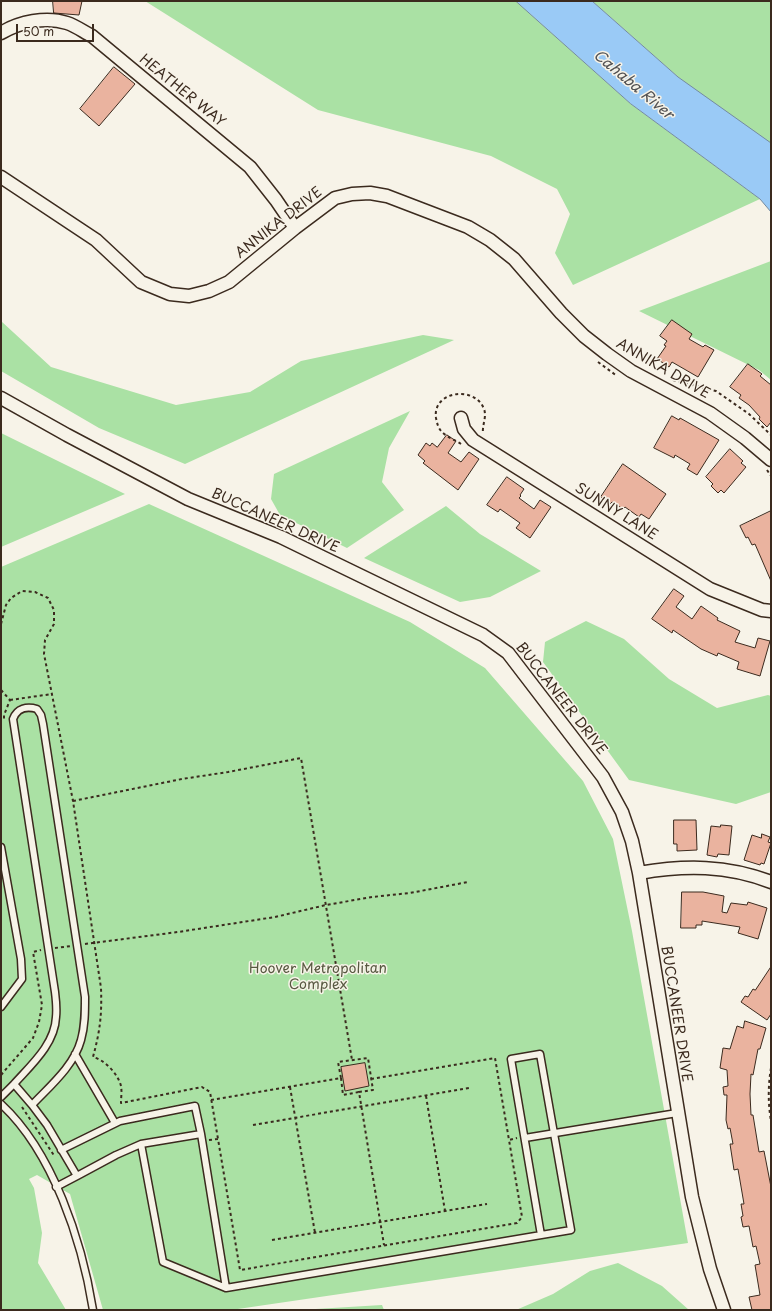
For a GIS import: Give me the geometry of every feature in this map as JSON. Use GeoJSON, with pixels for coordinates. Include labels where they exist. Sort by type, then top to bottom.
{"type":"FeatureCollection","features":[{"type":"Feature","properties":{"kind":"street","name":"HEATHER WAY"},"geometry":{"type":"LineString","coordinates":[[1,33],[22,23],[56,21],[66,23],[92,36],[250,167],[276,200],[295,228]]}},
{"type":"Feature","properties":{"kind":"street","name":"ANNIKA DRIVE"},"geometry":{"type":"LineString","coordinates":[[1,177],[96,240],[141,282],[170,294],[188,296],[209,291],[229,282],[295,228],[335,198],[352,194],[370,193],[387,196],[468,227],[490,240],[514,259],[561,313],[584,336],[631,371],[710,413],[745,438],[771,460]]}},
{"type":"Feature","properties":{"kind":"street","name":"BUCCANEER DRIVE"},"geometry":{"type":"LineString","coordinates":[[1,398],[68,436],[188,499],[322,556],[483,635],[508,653],[603,777],[622,812],[632,841],[639,873],[677,1113],[692,1197],[710,1269],[724,1310]]}},
{"type":"Feature","properties":{"kind":"street","name":"SUNNY LANE"},"geometry":{"type":"LineString","coordinates":[[461,418],[468,435],[472,440],[710,589],[762,610],[771,611]]}},
{"type":"Feature","properties":{"kind":"street"},"geometry":{"type":"LineString","coordinates":[[639,873],[685,868],[720,868],[742,872],[771,882]]}},
{"type":"Feature","properties":{"kind":"lane"},"geometry":{"type":"LineString","coordinates":[[1,1097],[35,1062],[50,1040],[56,1018],[55,992],[49,949],[13,721],[15,713],[22,709],[31,707],[38,709],[41,715],[85,997],[85,1020],[81,1042],[72,1060],[32,1105]]}},
{"type":"Feature","properties":{"kind":"lane"},"geometry":{"type":"LineString","coordinates":[[1,848],[21,959],[22,979],[1,1007]]}},
{"type":"Feature","properties":{"kind":"lane"},"geometry":{"type":"LineString","coordinates":[[75,1054],[115,1123]]}},
{"type":"Feature","properties":{"kind":"lane"},"geometry":{"type":"LineString","coordinates":[[141,1144],[163,1262],[226,1288],[571,1230],[540,1054],[511,1059],[541,1235]]}},
{"type":"Feature","properties":{"kind":"lane"},"geometry":{"type":"LineString","coordinates":[[14,1084],[47,1125],[77,1176]]}},
{"type":"Feature","properties":{"kind":"lane"},"geometry":{"type":"LineString","coordinates":[[1,1104],[15,1117],[49,1168],[73,1227],[93,1310]]}},
{"type":"Feature","properties":{"kind":"lane"},"geometry":{"type":"LineString","coordinates":[[61,1150],[120,1121],[196,1106],[226,1288]]}},
{"type":"Feature","properties":{"kind":"lane"},"geometry":{"type":"LineString","coordinates":[[525,1138],[677,1113]]}},
{"type":"Feature","properties":{"kind":"lane"},"geometry":{"type":"LineString","coordinates":[[56,1187],[116,1155],[141,1144],[201,1134]]}},
{"type":"Feature","properties":{"kind":"path"},"geometry":{"type":"LineString","coordinates":[[1,624],[6,605],[11,598],[22,591],[35,592],[48,598],[54,610],[54,624],[45,640],[44,654],[73,801],[101,988],[102,1007],[100,1032],[93,1057],[101,1059],[111,1068],[121,1086],[122,1103],[202,1087],[210,1092],[240,1270],[517,1223],[522,1217],[509,1140]]}},
{"type":"Feature","properties":{"kind":"path"},"geometry":{"type":"LineString","coordinates":[[1,690],[10,700]]}},
{"type":"Feature","properties":{"kind":"path"},"geometry":{"type":"LineString","coordinates":[[10,700],[52,694]]}},
{"type":"Feature","properties":{"kind":"path"},"geometry":{"type":"LineString","coordinates":[[10,700],[4,715],[4,722],[13,721]]}},
{"type":"Feature","properties":{"kind":"path"},"geometry":{"type":"LineString","coordinates":[[73,801],[182,779],[301,758],[352,1060]]}},
{"type":"Feature","properties":{"kind":"path"},"geometry":{"type":"LineString","coordinates":[[1,1075],[33,1038],[39,1022],[42,1005],[33,952],[275,917],[326,905],[468,882]]}},
{"type":"Feature","properties":{"kind":"path"},"geometry":{"type":"LineString","coordinates":[[368,1058],[373,1090],[343,1095],[341,1078],[338,1062],[368,1058]]}},
{"type":"Feature","properties":{"kind":"path"},"geometry":{"type":"LineString","coordinates":[[771,1068],[768,1089],[771,1121]]}},
{"type":"Feature","properties":{"kind":"path"},"geometry":{"type":"LineString","coordinates":[[211,1100],[341,1078]]}},
{"type":"Feature","properties":{"kind":"path"},"geometry":{"type":"LineString","coordinates":[[290,1086],[315,1233]]}},
{"type":"Feature","properties":{"kind":"path"},"geometry":{"type":"LineString","coordinates":[[253,1125],[469,1088]]}},
{"type":"Feature","properties":{"kind":"path"},"geometry":{"type":"LineString","coordinates":[[359,1092],[384,1245]]}},
{"type":"Feature","properties":{"kind":"path"},"geometry":{"type":"LineString","coordinates":[[426,1096],[445,1211]]}},
{"type":"Feature","properties":{"kind":"path"},"geometry":{"type":"LineString","coordinates":[[20,1104],[57,1159]]}},
{"type":"Feature","properties":{"kind":"path"},"geometry":{"type":"LineString","coordinates":[[202,1142],[218,1139]]}},
{"type":"Feature","properties":{"kind":"path"},"geometry":{"type":"LineString","coordinates":[[272,1240],[487,1204]]}},
{"type":"Feature","properties":{"kind":"green space"},"geometry":{"type":"Polygon","coordinates":[[[145,1],[516,1],[631,104],[760,199],[573,285],[555,253],[570,214],[557,189],[491,156],[318,110],[145,1]]]}},
{"type":"Feature","properties":{"kind":"green space"},"geometry":{"type":"Polygon","coordinates":[[[592,1],[771,1],[771,153],[678,77],[592,1]]]}},
{"type":"Feature","properties":{"kind":"green space"},"geometry":{"type":"Polygon","coordinates":[[[771,261],[771,380],[759,370],[639,311],[771,261]]]}},
{"type":"Feature","properties":{"kind":"green space"},"geometry":{"type":"Polygon","coordinates":[[[1,321],[51,367],[176,405],[250,392],[301,361],[423,335],[454,340],[185,464],[99,428],[1,371],[1,321]]]}},
{"type":"Feature","properties":{"kind":"green space"},"geometry":{"type":"Polygon","coordinates":[[[410,411],[389,448],[382,482],[404,510],[347,548],[280,515],[271,499],[274,474],[410,411]]]}},
{"type":"Feature","properties":{"kind":"green space"},"geometry":{"type":"Polygon","coordinates":[[[1,433],[125,494],[1,547],[1,433]]]}},
{"type":"Feature","properties":{"kind":"green space","name":"Hoover Metropolitan Complex"},"geometry":{"type":"Polygon","coordinates":[[[149,504],[410,622],[485,668],[583,781],[613,839],[632,931],[688,1243],[231,1310],[103,1310],[70,1194],[37,1175],[29,1179],[34,1188],[42,1233],[38,1263],[66,1310],[1,1310],[1,567],[149,504]]]}},
{"type":"Feature","properties":{"kind":"green space"},"geometry":{"type":"Polygon","coordinates":[[[446,506],[480,534],[541,571],[490,597],[460,602],[364,558],[446,506]]]}},
{"type":"Feature","properties":{"kind":"green space"},"geometry":{"type":"Polygon","coordinates":[[[586,621],[624,639],[669,679],[717,708],[768,695],[771,696],[771,792],[736,804],[629,780],[543,662],[545,642],[586,621]]]}},
{"type":"Feature","properties":{"kind":"green space"},"geometry":{"type":"Polygon","coordinates":[[[618,1263],[662,1286],[689,1310],[516,1310],[553,1294],[590,1271],[618,1263]]]}},
{"type":"Feature","properties":{"kind":"green space"},"geometry":{"type":"Polygon","coordinates":[[[382,1305],[384,1310],[299,1310],[382,1305]]]}},
{"type":"Feature","properties":{"kind":"water","name":"Cahaba River"},"geometry":{"type":"Polygon","coordinates":[[[516,1],[592,1],[678,77],[771,143],[771,212],[760,199],[631,104],[516,1]]]}},
{"type":"Feature","properties":{"kind":"building"},"geometry":{"type":"Polygon","coordinates":[[[53,1],[82,1],[79,15],[54,13],[53,1]]]}},
{"type":"Feature","properties":{"kind":"building"},"geometry":{"type":"Polygon","coordinates":[[[114,67],[135,84],[99,126],[80,109],[114,67]]]}},
{"type":"Feature","properties":{"kind":"building"},"geometry":{"type":"Polygon","coordinates":[[[672,320],[692,334],[689,339],[703,347],[705,345],[714,350],[698,377],[672,362],[669,367],[657,359],[666,346],[664,345],[667,341],[660,336],[672,320]]]}},
{"type":"Feature","properties":{"kind":"building"},"geometry":{"type":"Polygon","coordinates":[[[748,364],[762,374],[760,376],[771,385],[771,422],[767,427],[749,405],[739,398],[741,395],[730,387],[748,364]]]}},
{"type":"Feature","properties":{"kind":"building"},"geometry":{"type":"Polygon","coordinates":[[[672,416],[679,420],[680,418],[719,440],[697,475],[687,469],[690,464],[675,455],[674,458],[654,448],[672,416]]]}},
{"type":"Feature","properties":{"kind":"building"},"geometry":{"type":"Polygon","coordinates":[[[447,435],[456,441],[448,453],[461,462],[469,452],[479,459],[458,490],[423,463],[425,461],[418,455],[426,443],[430,446],[432,443],[437,447],[447,435]]]}},
{"type":"Feature","properties":{"kind":"building"},"geometry":{"type":"Polygon","coordinates":[[[730,449],[743,461],[741,463],[746,467],[724,493],[721,490],[718,493],[711,486],[713,484],[706,477],[730,449]]]}},
{"type":"Feature","properties":{"kind":"building"},"geometry":{"type":"Polygon","coordinates":[[[623,464],[666,494],[649,519],[641,514],[639,517],[625,507],[623,509],[612,502],[610,504],[601,497],[623,464]]]}},
{"type":"Feature","properties":{"kind":"building"},"geometry":{"type":"Polygon","coordinates":[[[507,477],[524,489],[519,498],[534,509],[540,500],[551,507],[530,538],[516,528],[520,523],[500,509],[498,512],[487,505],[507,477]]]}},
{"type":"Feature","properties":{"kind":"building"},"geometry":{"type":"Polygon","coordinates":[[[771,511],[771,581],[755,544],[752,545],[748,537],[746,538],[740,526],[771,511]]]}},
{"type":"Feature","properties":{"kind":"building"},"geometry":{"type":"Polygon","coordinates":[[[674,589],[684,596],[676,607],[692,619],[701,606],[718,618],[717,620],[740,631],[735,642],[755,648],[758,638],[770,641],[760,676],[737,669],[739,662],[718,653],[717,656],[701,649],[673,630],[672,633],[652,619],[674,589]]]}},
{"type":"Feature","properties":{"kind":"building"},"geometry":{"type":"Polygon","coordinates":[[[674,820],[696,820],[697,850],[677,851],[677,844],[674,844],[674,820]]]}},
{"type":"Feature","properties":{"kind":"building"},"geometry":{"type":"Polygon","coordinates":[[[721,825],[732,826],[729,855],[718,854],[717,857],[707,855],[711,826],[720,827],[721,825]]]}},
{"type":"Feature","properties":{"kind":"building"},"geometry":{"type":"Polygon","coordinates":[[[762,834],[770,837],[768,842],[771,843],[764,864],[761,863],[760,865],[744,860],[752,835],[761,838],[762,834]]]}},
{"type":"Feature","properties":{"kind":"building"},"geometry":{"type":"Polygon","coordinates":[[[682,892],[703,892],[724,896],[722,912],[727,913],[731,903],[747,905],[748,902],[767,908],[758,939],[738,933],[740,927],[702,921],[702,925],[696,925],[696,928],[681,928],[682,892]]]}},
{"type":"Feature","properties":{"kind":"building"},"geometry":{"type":"Polygon","coordinates":[[[771,967],[771,1014],[767,1020],[741,1002],[745,996],[748,997],[753,989],[755,990],[771,967]]]}},
{"type":"Feature","properties":{"kind":"building"},"geometry":{"type":"Polygon","coordinates":[[[745,1021],[766,1028],[760,1049],[758,1049],[753,1075],[751,1074],[750,1094],[751,1115],[753,1115],[759,1152],[764,1151],[771,1187],[771,1310],[752,1310],[749,1297],[760,1295],[755,1265],[760,1264],[756,1246],[753,1247],[749,1226],[743,1227],[741,1204],[744,1204],[738,1169],[734,1170],[730,1144],[733,1144],[730,1128],[728,1129],[726,1120],[727,1095],[724,1095],[723,1087],[728,1086],[727,1070],[720,1068],[723,1048],[730,1049],[737,1026],[743,1028],[745,1021]]]}},
{"type":"Feature","properties":{"kind":"building"},"geometry":{"type":"Polygon","coordinates":[[[365,1063],[369,1086],[345,1091],[341,1067],[365,1063]]]}}]}
